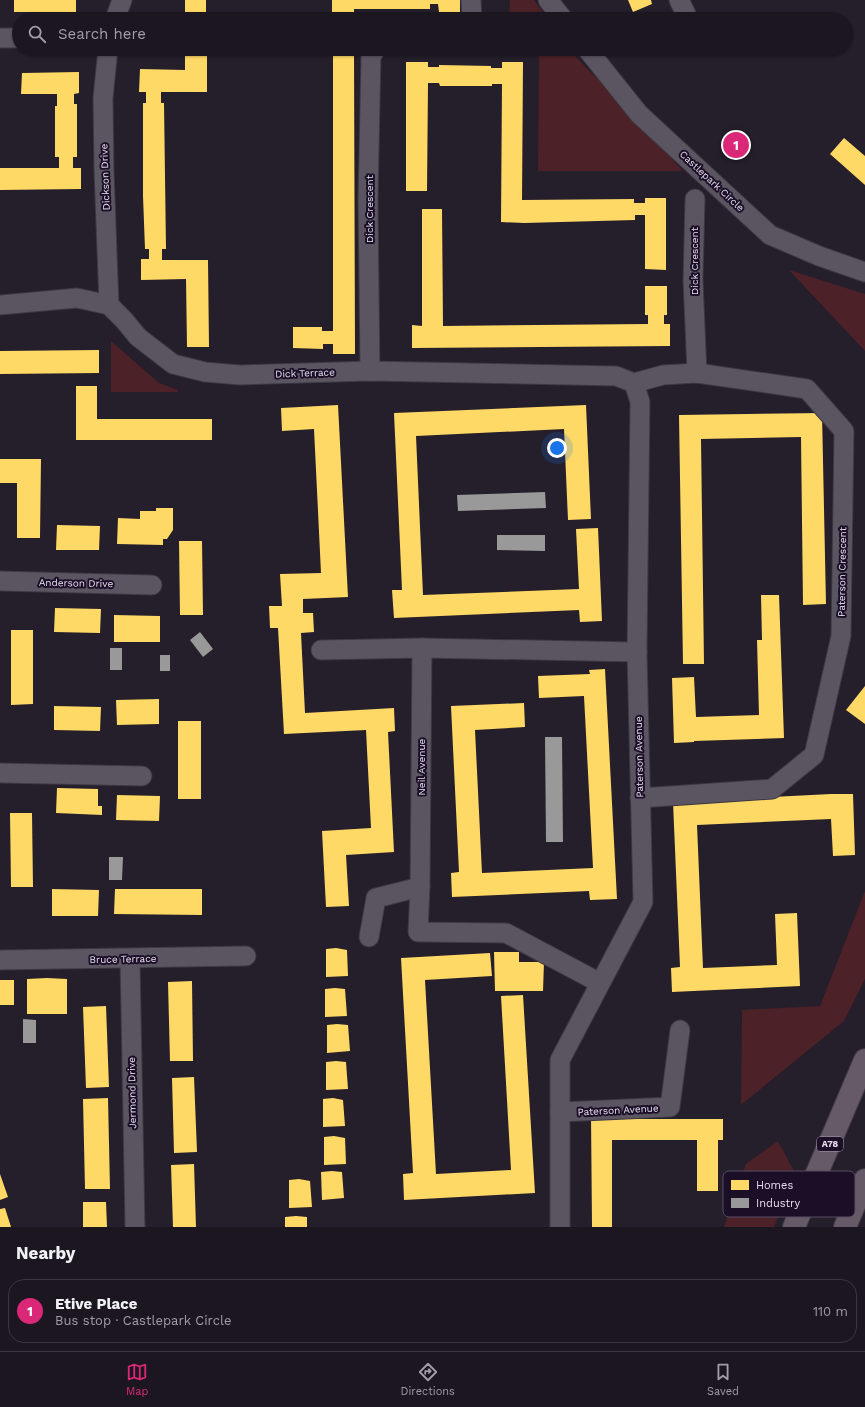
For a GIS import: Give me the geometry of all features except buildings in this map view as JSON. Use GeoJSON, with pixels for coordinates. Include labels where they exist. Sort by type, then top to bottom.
{"type":"FeatureCollection","features":[{"type":"Feature","properties":{"kind":"highway","name":"A78"},"geometry":{"type":"LineString","coordinates":[[818,1171],[865,1060]]}},
{"type":"Feature","properties":{"kind":"highway"},"geometry":{"type":"LineString","coordinates":[[855,1204],[865,1180]]}},
{"type":"Feature","properties":{"kind":"highway","name":"A78"},"geometry":{"type":"LineString","coordinates":[[794,1227],[798,1217]]}},
{"type":"Feature","properties":{"kind":"highway"},"geometry":{"type":"LineString","coordinates":[[845,1227],[849,1217]]}},
{"type":"Feature","properties":{"kind":"street"},"geometry":{"type":"LineString","coordinates":[[118,12],[122,0]]}},
{"type":"Feature","properties":{"kind":"street"},"geometry":{"type":"LineString","coordinates":[[471,0],[472,12]]}},
{"type":"Feature","properties":{"kind":"street"},"geometry":{"type":"LineString","coordinates":[[548,0],[557,12]]}},
{"type":"Feature","properties":{"kind":"street"},"geometry":{"type":"LineString","coordinates":[[0,38],[12,38]]}},
{"type":"Feature","properties":{"kind":"street","name":"Dickson Drive"},"geometry":{"type":"LineString","coordinates":[[107,56],[103,98],[108,305]]}},
{"type":"Feature","properties":{"kind":"street","name":"Dick Crescent"},"geometry":{"type":"LineString","coordinates":[[370,370],[368,200],[371,56]]}},
{"type":"Feature","properties":{"kind":"street","name":"Castlepark Circle"},"geometry":{"type":"LineString","coordinates":[[593,56],[639,114],[770,234],[819,256],[865,272]]}},
{"type":"Feature","properties":{"kind":"street","name":"Dick Crescent"},"geometry":{"type":"LineString","coordinates":[[695,199],[693,280],[697,373]]}},
{"type":"Feature","properties":{"kind":"street"},"geometry":{"type":"LineString","coordinates":[[0,305],[77,298],[108,305]]}},
{"type":"Feature","properties":{"kind":"street","name":"Dick Terrace"},"geometry":{"type":"LineString","coordinates":[[108,305],[124,320],[138,337],[173,364],[206,372],[240,375],[370,370],[616,376],[634,383]]}},
{"type":"Feature","properties":{"kind":"street","name":"Paterson Crescent"},"geometry":{"type":"LineString","coordinates":[[634,383],[663,375],[697,373],[807,389],[844,431],[841,636],[814,755],[772,789],[640,798]]}},
{"type":"Feature","properties":{"kind":"street","name":"Paterson Avenue"},"geometry":{"type":"LineString","coordinates":[[560,1227],[560,1060],[643,902],[637,652],[640,402],[634,383]]}},
{"type":"Feature","properties":{"kind":"street","name":"Anderson Drive"},"geometry":{"type":"LineString","coordinates":[[0,581],[152,585]]}},
{"type":"Feature","properties":{"kind":"street"},"geometry":{"type":"LineString","coordinates":[[321,650],[422,648],[637,652]]}},
{"type":"Feature","properties":{"kind":"street","name":"Neil Avenue"},"geometry":{"type":"LineString","coordinates":[[422,648],[420,887],[418,932],[506,933],[600,984]]}},
{"type":"Feature","properties":{"kind":"street"},"geometry":{"type":"LineString","coordinates":[[0,773],[142,776]]}},
{"type":"Feature","properties":{"kind":"street"},"geometry":{"type":"LineString","coordinates":[[369,937],[376,898],[420,887]]}},
{"type":"Feature","properties":{"kind":"street","name":"Bruce Terrace"},"geometry":{"type":"LineString","coordinates":[[0,960],[246,956]]}},
{"type":"Feature","properties":{"kind":"street","name":"Jermond Drive"},"geometry":{"type":"LineString","coordinates":[[130,959],[135,1227]]}},
{"type":"Feature","properties":{"kind":"street","name":"Paterson Avenue"},"geometry":{"type":"LineString","coordinates":[[560,1112],[670,1107],[680,1030]]}},
{"type":"Feature","properties":{"kind":"shaded area"},"geometry":{"type":"Polygon","coordinates":[[[510,0],[534,0],[543,12],[509,12],[510,0]]]}},
{"type":"Feature","properties":{"kind":"shaded area"},"geometry":{"type":"Polygon","coordinates":[[[539,56],[575,56],[683,171],[538,171],[539,56]]]}},
{"type":"Feature","properties":{"kind":"shaded area"},"geometry":{"type":"Polygon","coordinates":[[[789,270],[865,294],[865,351],[789,270]]]}},
{"type":"Feature","properties":{"kind":"shaded area"},"geometry":{"type":"Polygon","coordinates":[[[111,341],[159,383],[178,390],[178,392],[111,392],[111,341]]]}},
{"type":"Feature","properties":{"kind":"shaded area"},"geometry":{"type":"Polygon","coordinates":[[[865,891],[865,979],[844,1021],[741,1105],[742,1010],[820,1006],[865,891]]]}},
{"type":"Feature","properties":{"kind":"shaded area"},"geometry":{"type":"Polygon","coordinates":[[[778,1141],[794,1171],[744,1171],[746,1164],[778,1141]]]}},
{"type":"Feature","properties":{"kind":"shaded area"},"geometry":{"type":"Polygon","coordinates":[[[727,1217],[778,1217],[774,1227],[724,1227],[727,1217]]]}},
{"type":"Feature","properties":{"kind":"place","name":"Etive Place"},"geometry":{"type":"Point","coordinates":[736,145]}}]}
